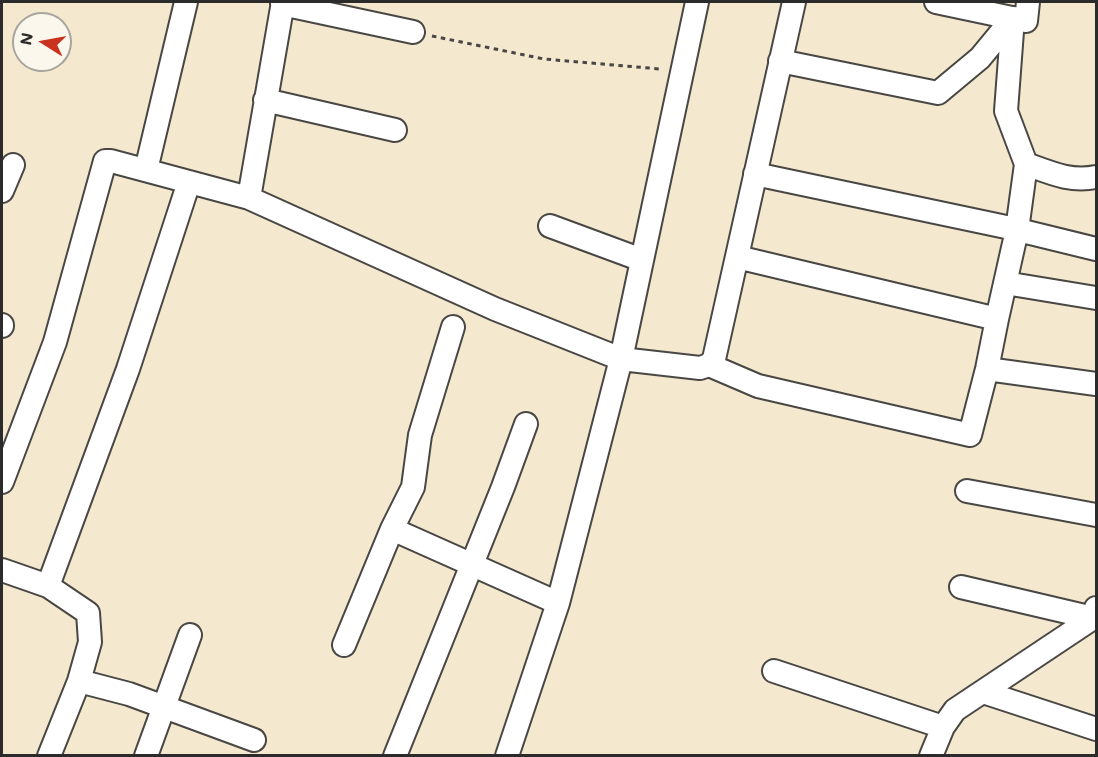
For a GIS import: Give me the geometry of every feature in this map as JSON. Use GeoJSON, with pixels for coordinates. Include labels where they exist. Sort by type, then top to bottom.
{"type":"FeatureCollection","features":[{"type":"Feature","properties":{"kind":"street"},"geometry":{"type":"LineString","coordinates":[[146,170],[186,2]]}},
{"type":"Feature","properties":{"kind":"street"},"geometry":{"type":"LineString","coordinates":[[507,756],[558,603],[621,359],[697,2]]}},
{"type":"Feature","properties":{"kind":"street"},"geometry":{"type":"LineString","coordinates":[[2,482],[55,342],[105,161],[249,198],[495,309],[621,359],[700,368],[709,365],[714,359],[794,2]]}},
{"type":"Feature","properties":{"kind":"street"},"geometry":{"type":"LineString","coordinates":[[936,2],[1026,21],[1028,2]]}},
{"type":"Feature","properties":{"kind":"street"},"geometry":{"type":"LineString","coordinates":[[249,198],[282,3],[413,32]]}},
{"type":"Feature","properties":{"kind":"street"},"geometry":{"type":"LineString","coordinates":[[780,61],[938,93],[980,58],[1013,18]]}},
{"type":"Feature","properties":{"kind":"street"},"geometry":{"type":"LineString","coordinates":[[709,365],[758,386],[970,435],[987,369],[1017,230],[1026,164],[1006,111],[1013,18]]}},
{"type":"Feature","properties":{"kind":"street"},"geometry":{"type":"LineString","coordinates":[[266,100],[395,130]]}},
{"type":"Feature","properties":{"kind":"street"},"geometry":{"type":"LineString","coordinates":[[1026,164],[1057,176],[1082,180],[1096,177]]}},
{"type":"Feature","properties":{"kind":"street"},"geometry":{"type":"LineString","coordinates":[[2,166],[13,165],[2,191]]}},
{"type":"Feature","properties":{"kind":"street"},"geometry":{"type":"LineString","coordinates":[[755,174],[1096,249]]}},
{"type":"Feature","properties":{"kind":"street"},"geometry":{"type":"LineString","coordinates":[[48,586],[128,369],[189,182]]}},
{"type":"Feature","properties":{"kind":"street"},"geometry":{"type":"LineString","coordinates":[[550,226],[642,260]]}},
{"type":"Feature","properties":{"kind":"street"},"geometry":{"type":"LineString","coordinates":[[737,258],[824,276],[997,319]]}},
{"type":"Feature","properties":{"kind":"street"},"geometry":{"type":"LineString","coordinates":[[1005,283],[1096,298]]}},
{"type":"Feature","properties":{"kind":"street"},"geometry":{"type":"LineString","coordinates":[[344,645],[392,529],[413,487],[420,435],[453,327]]}},
{"type":"Feature","properties":{"kind":"street"},"geometry":{"type":"LineString","coordinates":[[987,369],[1096,384]]}},
{"type":"Feature","properties":{"kind":"street"},"geometry":{"type":"LineString","coordinates":[[395,756],[526,424]]}},
{"type":"Feature","properties":{"kind":"street"},"geometry":{"type":"LineString","coordinates":[[967,491],[1096,515]]}},
{"type":"Feature","properties":{"kind":"street"},"geometry":{"type":"LineString","coordinates":[[392,529],[558,603]]}},
{"type":"Feature","properties":{"kind":"street"},"geometry":{"type":"LineString","coordinates":[[2,570],[48,586],[88,613],[90,642],[79,681],[49,756]]}},
{"type":"Feature","properties":{"kind":"street"},"geometry":{"type":"LineString","coordinates":[[961,587],[1095,611]]}},
{"type":"Feature","properties":{"kind":"street"},"geometry":{"type":"LineString","coordinates":[[931,756],[943,727],[955,710],[1095,611]]}},
{"type":"Feature","properties":{"kind":"street"},"geometry":{"type":"LineString","coordinates":[[146,756],[190,635]]}},
{"type":"Feature","properties":{"kind":"street"},"geometry":{"type":"LineString","coordinates":[[774,671],[943,727]]}},
{"type":"Feature","properties":{"kind":"street"},"geometry":{"type":"LineString","coordinates":[[79,681],[129,694],[254,740]]}},
{"type":"Feature","properties":{"kind":"street"},"geometry":{"type":"LineString","coordinates":[[983,692],[1096,729]]}},
{"type":"Feature","properties":{"kind":"path"},"geometry":{"type":"LineString","coordinates":[[413,32],[544,59],[660,69]]}}]}
